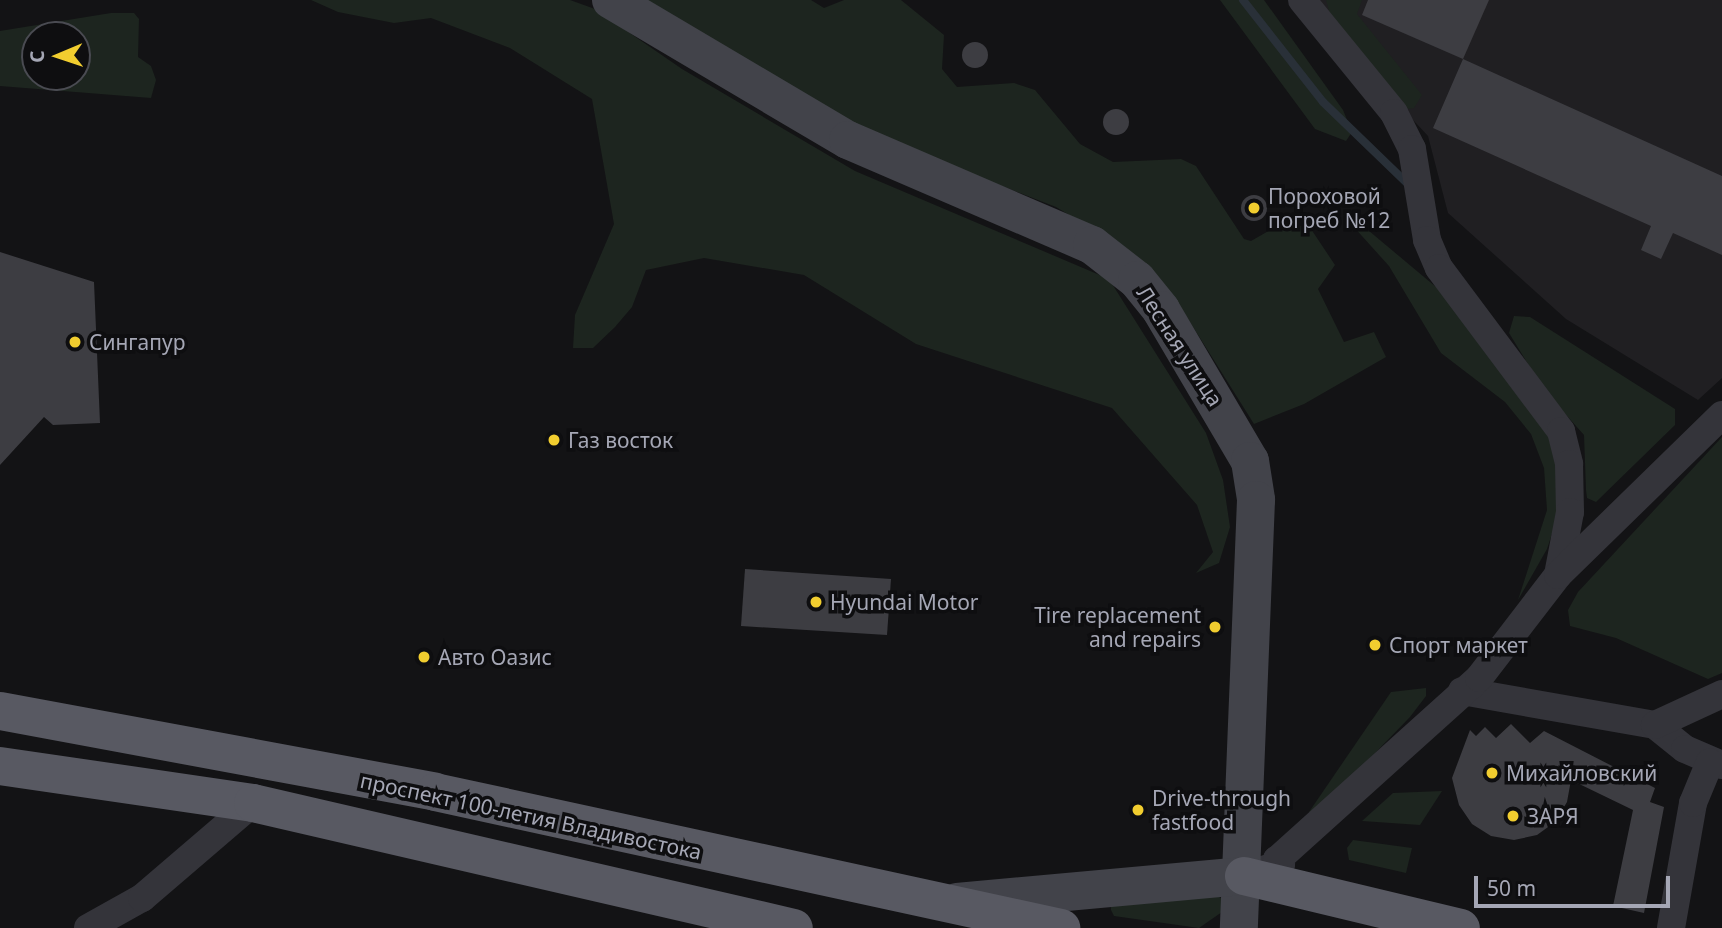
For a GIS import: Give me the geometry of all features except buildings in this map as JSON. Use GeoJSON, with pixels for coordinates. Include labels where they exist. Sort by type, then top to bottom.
{"type":"FeatureCollection","features":[{"type":"Feature","properties":{"kind":"highway","name":"проспект 100-летия Владивостока"},"geometry":{"type":"LineString","coordinates":[[0,711],[435,792],[933,904],[1061,928]]}},
{"type":"Feature","properties":{"kind":"highway"},"geometry":{"type":"LineString","coordinates":[[0,766],[253,803],[770,926]]}},
{"type":"Feature","properties":{"kind":"highway"},"geometry":{"type":"LineString","coordinates":[[1244,876],[1461,928]]}},
{"type":"Feature","properties":{"kind":"main road","name":"Лесная улица"},"geometry":{"type":"LineString","coordinates":[[611,0],[848,139],[1092,245],[1137,280],[1161,310],[1250,461],[1256,500],[1245,671],[1244,876],[1239,928]]}},
{"type":"Feature","properties":{"kind":"main road"},"geometry":{"type":"LineString","coordinates":[[933,904],[1244,876]]}},
{"type":"Feature","properties":{"kind":"street"},"geometry":{"type":"LineString","coordinates":[[1302,0],[1394,113],[1412,149],[1427,240],[1439,268],[1561,431],[1569,464],[1570,512],[1558,575]]}},
{"type":"Feature","properties":{"kind":"street"},"geometry":{"type":"LineString","coordinates":[[1244,876],[1280,864],[1277,860],[1462,691],[1512,640],[1558,575],[1722,415]]}},
{"type":"Feature","properties":{"kind":"street"},"geometry":{"type":"LineString","coordinates":[[1462,691],[1655,725],[1716,763],[1693,803],[1671,928]]}},
{"type":"Feature","properties":{"kind":"street"},"geometry":{"type":"LineString","coordinates":[[1655,725],[1722,694]]}},
{"type":"Feature","properties":{"kind":"street"},"geometry":{"type":"LineString","coordinates":[[88,928],[142,898],[253,803]]}},
{"type":"Feature","properties":{"kind":"shaded area"},"geometry":{"type":"Polygon","coordinates":[[[311,0],[570,0],[595,9],[682,69],[855,171],[1109,279],[1206,433],[1223,480],[1230,527],[1219,563],[1196,573],[1213,552],[1197,505],[1112,408],[916,344],[804,275],[704,258],[646,270],[632,307],[615,327],[593,348],[573,348],[575,315],[614,224],[592,99],[510,48],[431,18],[394,23],[338,12],[311,0]]]}},
{"type":"Feature","properties":{"kind":"shaded area"},"geometry":{"type":"Polygon","coordinates":[[[642,0],[811,0],[824,8],[844,0],[901,0],[944,35],[942,69],[957,87],[1014,83],[1035,90],[1080,144],[1113,162],[1181,159],[1196,166],[1244,239],[1251,241],[1277,226],[1309,226],[1335,265],[1318,289],[1344,342],[1374,332],[1386,357],[1304,404],[1254,424],[1178,303],[1099,233],[1056,207],[881,139],[642,0]]]}},
{"type":"Feature","properties":{"kind":"shaded area"},"geometry":{"type":"Polygon","coordinates":[[[1220,0],[1264,0],[1343,110],[1352,132],[1346,141],[1315,129],[1220,0]]]}},
{"type":"Feature","properties":{"kind":"shaded area"},"geometry":{"type":"Polygon","coordinates":[[[1301,0],[1722,0],[1722,378],[1698,400],[1566,319],[1448,213],[1428,136],[1301,0]]]}},
{"type":"Feature","properties":{"kind":"shaded area"},"geometry":{"type":"Polygon","coordinates":[[[1326,0],[1362,0],[1357,14],[1422,95],[1414,108],[1408,109],[1332,21],[1326,0]]]}},
{"type":"Feature","properties":{"kind":"shaded area"},"geometry":{"type":"Polygon","coordinates":[[[111,13],[134,13],[139,19],[138,57],[151,66],[156,80],[151,98],[63,91],[91,91],[91,21],[62,21],[111,13]]]}},
{"type":"Feature","properties":{"kind":"shaded area"},"geometry":{"type":"Polygon","coordinates":[[[21,28],[21,88],[0,86],[0,31],[21,28]]]}},
{"type":"Feature","properties":{"kind":"shaded area"},"geometry":{"type":"Polygon","coordinates":[[[1343,215],[1350,215],[1436,287],[1530,407],[1555,448],[1560,509],[1547,549],[1518,600],[1547,510],[1544,468],[1531,434],[1505,402],[1441,353],[1389,266],[1343,215]]]}},
{"type":"Feature","properties":{"kind":"shaded area"},"geometry":{"type":"Polygon","coordinates":[[[1514,316],[1530,317],[1675,409],[1675,425],[1596,502],[1587,498],[1584,435],[1544,390],[1509,333],[1514,316]]]}},
{"type":"Feature","properties":{"kind":"shaded area"},"geometry":{"type":"Polygon","coordinates":[[[1722,437],[1722,673],[1708,679],[1616,638],[1570,626],[1568,610],[1578,592],[1722,437]]]}},
{"type":"Feature","properties":{"kind":"shaded area"},"geometry":{"type":"Polygon","coordinates":[[[1426,688],[1426,696],[1410,717],[1315,815],[1309,812],[1391,692],[1426,688]]]}},
{"type":"Feature","properties":{"kind":"shaded area"},"geometry":{"type":"Polygon","coordinates":[[[1442,791],[1420,825],[1362,821],[1393,793],[1442,791]]]}},
{"type":"Feature","properties":{"kind":"shaded area"},"geometry":{"type":"Polygon","coordinates":[[[1353,840],[1412,848],[1406,873],[1349,860],[1347,848],[1353,840]]]}},
{"type":"Feature","properties":{"kind":"shaded area"},"geometry":{"type":"Polygon","coordinates":[[[1217,896],[1223,899],[1222,912],[1199,928],[1114,916],[1111,910],[1111,905],[1217,896]]]}},
{"type":"Feature","properties":{"kind":"waterway"},"geometry":{"type":"LineString","coordinates":[[1243,0],[1323,102],[1409,185]]}},
{"type":"Feature","properties":{"kind":"place","name":"Пороховой погреб №12"},"geometry":{"type":"Point","coordinates":[1254,208]}},
{"type":"Feature","properties":{"kind":"place","name":"Сингапур"},"geometry":{"type":"Point","coordinates":[75,342]}},
{"type":"Feature","properties":{"kind":"place","name":"Газ восток"},"geometry":{"type":"Point","coordinates":[554,440]}},
{"type":"Feature","properties":{"kind":"place","name":"Hyundai Motor"},"geometry":{"type":"Point","coordinates":[816,602]}},
{"type":"Feature","properties":{"kind":"place","name":"Tire replacement and repairs"},"geometry":{"type":"Point","coordinates":[1215,627]}},
{"type":"Feature","properties":{"kind":"place","name":"Спорт маркет"},"geometry":{"type":"Point","coordinates":[1375,645]}},
{"type":"Feature","properties":{"kind":"place","name":"Авто Оазис"},"geometry":{"type":"Point","coordinates":[424,657]}},
{"type":"Feature","properties":{"kind":"place","name":"Михайловский"},"geometry":{"type":"Point","coordinates":[1492,773]}},
{"type":"Feature","properties":{"kind":"place","name":"Drive-through fastfood"},"geometry":{"type":"Point","coordinates":[1138,810]}},
{"type":"Feature","properties":{"kind":"place","name":"ЗАРЯ"},"geometry":{"type":"Point","coordinates":[1513,816]}}]}
